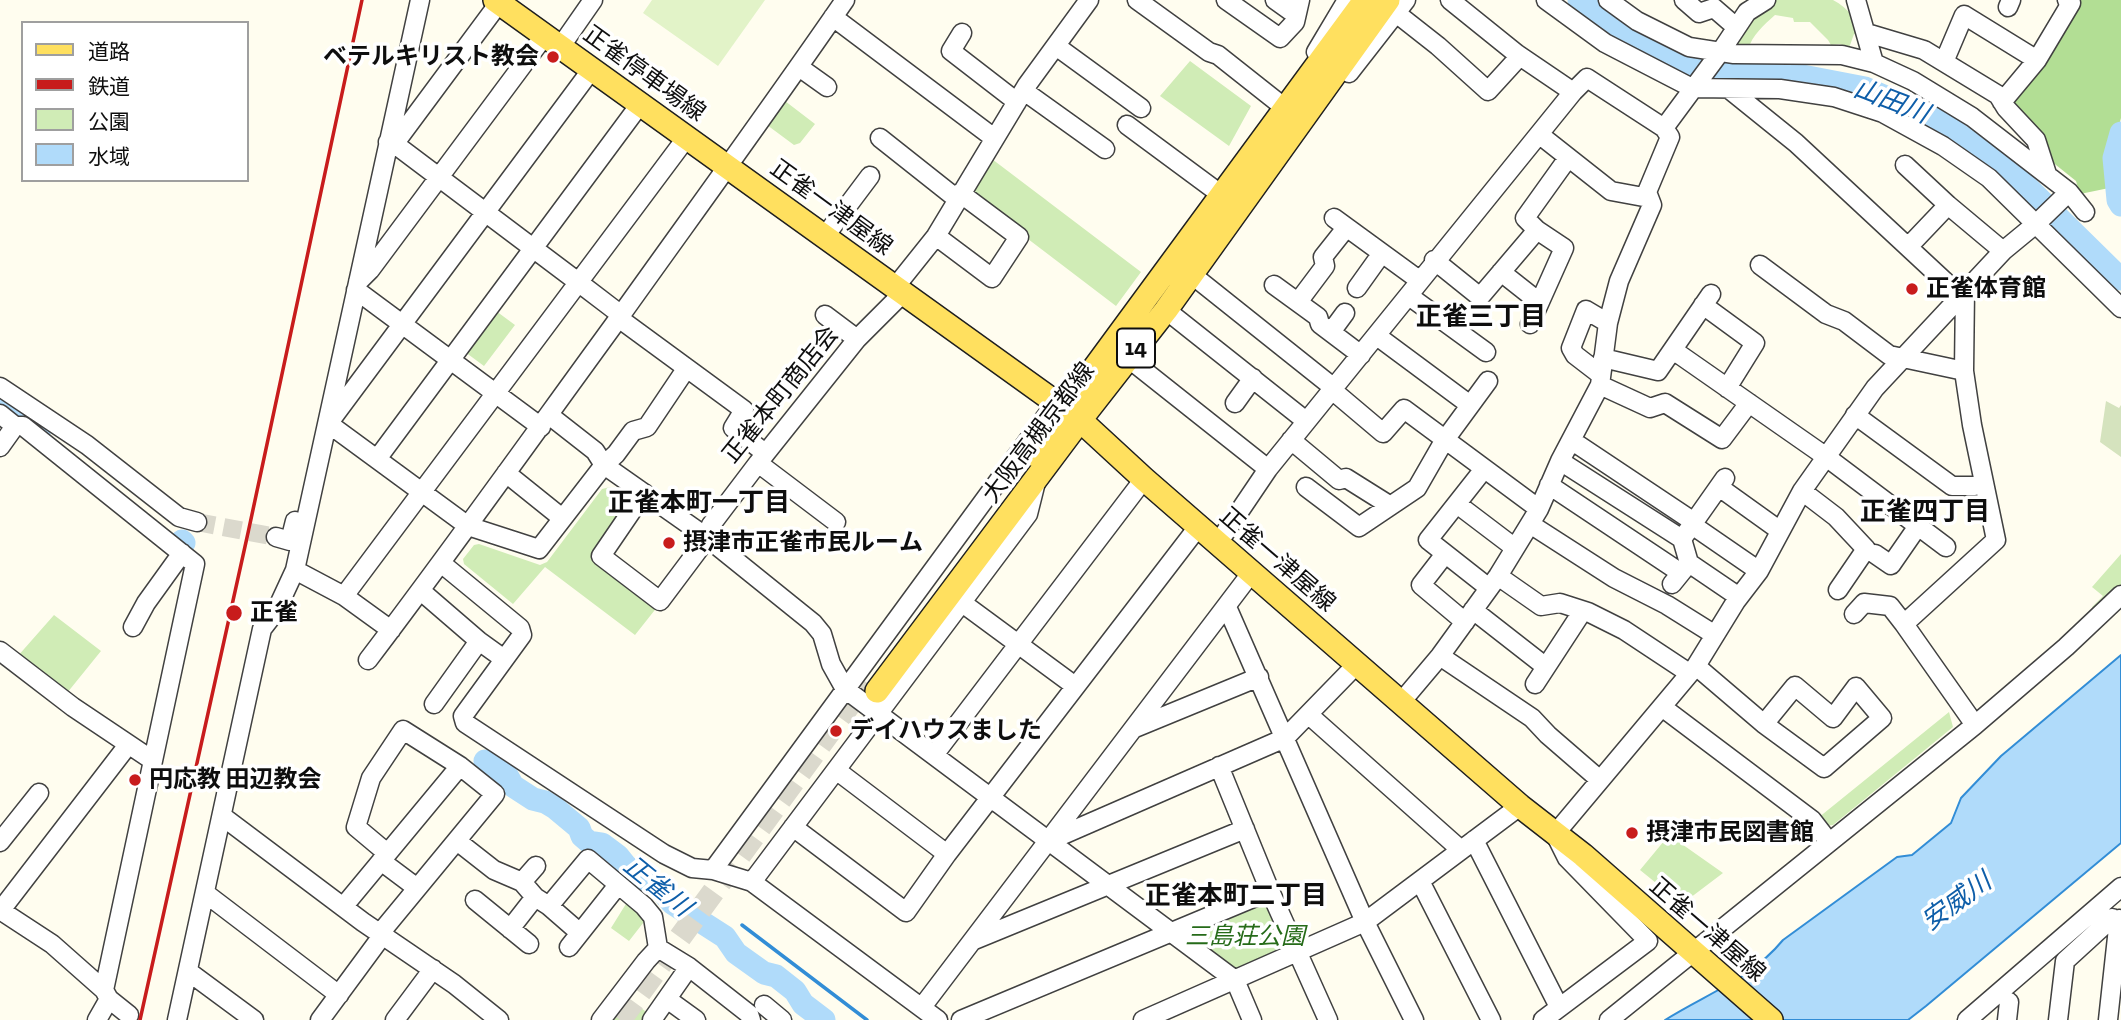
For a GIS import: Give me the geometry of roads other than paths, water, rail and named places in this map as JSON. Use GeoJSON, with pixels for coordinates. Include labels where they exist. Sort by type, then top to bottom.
{"type":"FeatureCollection","features":[{"type":"Feature","properties":{"kind":"main road","name":"大阪高槻京都線"},"geometry":{"type":"LineString","coordinates":[[863,687],[972,543],[1052,431],[1128,358],[1166,310],[1366,0]]}},
{"type":"Feature","properties":{"kind":"main road","name":"正雀停車場線"},"geometry":{"type":"LineString","coordinates":[[497,2],[729,167]]}},
{"type":"Feature","properties":{"kind":"main road","name":"大阪高槻京都線"},"geometry":{"type":"LineString","coordinates":[[863,687],[1037,479],[1072,414],[1223,196],[1299,100],[1396,4]]}},
{"type":"Feature","properties":{"kind":"main road","name":"正雀一津屋線"},"geometry":{"type":"LineString","coordinates":[[729,167],[1072,414],[1198,527],[1520,806],[1583,855],[1771,1020]]}},
{"type":"Feature","properties":{"kind":"street"},"geometry":{"type":"LineString","coordinates":[[276,537],[290,541],[314,433],[329,424],[419,0]]}},
{"type":"Feature","properties":{"kind":"street"},"geometry":{"type":"LineString","coordinates":[[357,286],[438,178],[553,41],[593,0]]}},
{"type":"Feature","properties":{"kind":"street"},"geometry":{"type":"LineString","coordinates":[[368,660],[729,167],[845,0]]}},
{"type":"Feature","properties":{"kind":"street","name":"正雀本町商店会"},"geometry":{"type":"LineString","coordinates":[[644,493],[601,556],[660,601],[702,545],[710,525],[762,458],[857,339],[897,299],[900,281],[936,236],[1021,96],[1089,0]]}},
{"type":"Feature","properties":{"kind":"street"},"geometry":{"type":"LineString","coordinates":[[1138,0],[1209,52],[1299,100],[1318,47],[1347,0]]}},
{"type":"Feature","properties":{"kind":"street"},"geometry":{"type":"LineString","coordinates":[[1226,0],[1280,37],[1294,22],[1298,7],[1275,0]]}},
{"type":"Feature","properties":{"kind":"street"},"geometry":{"type":"LineString","coordinates":[[1450,0],[1520,56],[1573,92]]}},
{"type":"Feature","properties":{"kind":"street"},"geometry":{"type":"LineString","coordinates":[[1608,0],[1637,22],[1689,47],[1734,54],[1842,55],[1874,64],[1913,81],[1972,117],[2047,174],[2069,192],[2085,212]]}},
{"type":"Feature","properties":{"kind":"street"},"geometry":{"type":"LineString","coordinates":[[1685,0],[1699,13],[1714,8],[1736,27]]}},
{"type":"Feature","properties":{"kind":"street"},"geometry":{"type":"LineString","coordinates":[[1664,128],[1747,12],[1766,0]]}},
{"type":"Feature","properties":{"kind":"street"},"geometry":{"type":"LineString","coordinates":[[1856,0],[1874,64]]}},
{"type":"Feature","properties":{"kind":"street"},"geometry":{"type":"LineString","coordinates":[[2002,102],[2037,60],[2071,3],[2067,0]]}},
{"type":"Feature","properties":{"kind":"street"},"geometry":{"type":"LineString","coordinates":[[1549,1],[1605,43],[1692,88],[1780,89],[1834,97],[1883,113],[1943,146],[1989,178],[2121,308]]}},
{"type":"Feature","properties":{"kind":"street"},"geometry":{"type":"LineString","coordinates":[[388,142],[398,139],[497,2]]}},
{"type":"Feature","properties":{"kind":"street"},"geometry":{"type":"LineString","coordinates":[[1396,4],[1488,91],[1520,56]]}},
{"type":"Feature","properties":{"kind":"street"},"geometry":{"type":"LineString","coordinates":[[1944,62],[1964,15],[2037,60]]}},
{"type":"Feature","properties":{"kind":"street"},"geometry":{"type":"LineString","coordinates":[[833,17],[994,138]]}},
{"type":"Feature","properties":{"kind":"street"},"geometry":{"type":"LineString","coordinates":[[962,33],[951,51],[1105,149]]}},
{"type":"Feature","properties":{"kind":"street"},"geometry":{"type":"LineString","coordinates":[[1867,33],[1924,50],[1998,95],[2036,140],[2047,174]]}},
{"type":"Feature","properties":{"kind":"street"},"geometry":{"type":"LineString","coordinates":[[1056,46],[1141,108]]}},
{"type":"Feature","properties":{"kind":"street"},"geometry":{"type":"LineString","coordinates":[[799,66],[827,87]]}},
{"type":"Feature","properties":{"kind":"street"},"geometry":{"type":"LineString","coordinates":[[177,1020],[262,629],[276,611],[295,570],[324,435],[329,424],[592,69]]}},
{"type":"Feature","properties":{"kind":"street"},"geometry":{"type":"LineString","coordinates":[[1218,543],[1268,469],[1306,421],[1409,296],[1434,260],[1587,78],[1664,128],[1670,136],[1647,191],[1652,205],[1619,281],[1608,323],[1601,373],[1571,440],[1534,516],[1494,582],[1440,656],[1402,701]]}},
{"type":"Feature","properties":{"kind":"street"},"geometry":{"type":"LineString","coordinates":[[1729,89],[1796,143],[1952,288],[1965,290]]}},
{"type":"Feature","properties":{"kind":"street"},"geometry":{"type":"LineString","coordinates":[[377,459],[641,103]]}},
{"type":"Feature","properties":{"kind":"street"},"geometry":{"type":"LineString","coordinates":[[1127,125],[1223,196]]}},
{"type":"Feature","properties":{"kind":"street"},"geometry":{"type":"LineString","coordinates":[[1540,135],[1611,191],[1649,198]]}},
{"type":"Feature","properties":{"kind":"street"},"geometry":{"type":"LineString","coordinates":[[344,596],[687,137]]}},
{"type":"Feature","properties":{"kind":"street"},"geometry":{"type":"LineString","coordinates":[[880,138],[1019,237],[992,278],[936,236]]}},
{"type":"Feature","properties":{"kind":"street"},"geometry":{"type":"LineString","coordinates":[[388,142],[533,248],[620,316],[624,322],[744,410],[733,428],[762,458],[836,522]]}},
{"type":"Feature","properties":{"kind":"street"},"geometry":{"type":"LineString","coordinates":[[1530,324],[1564,248],[1537,230],[1525,218],[1568,159]]}},
{"type":"Feature","properties":{"kind":"street"},"geometry":{"type":"LineString","coordinates":[[1905,165],[2003,251]]}},
{"type":"Feature","properties":{"kind":"street"},"geometry":{"type":"LineString","coordinates":[[824,236],[846,198],[870,176]]}},
{"type":"Feature","properties":{"kind":"street"},"geometry":{"type":"LineString","coordinates":[[1543,1020],[1648,941],[1567,858],[1555,834],[1692,670],[1759,570],[1802,491],[1855,415],[1900,359],[1965,290],[2003,251],[2069,192]]}},
{"type":"Feature","properties":{"kind":"street"},"geometry":{"type":"LineString","coordinates":[[1909,246],[1948,205]]}},
{"type":"Feature","properties":{"kind":"street"},"geometry":{"type":"LineString","coordinates":[[1298,302],[1325,266],[1323,257],[1340,223],[1419,280]]}},
{"type":"Feature","properties":{"kind":"street"},"geometry":{"type":"LineString","coordinates":[[1434,260],[1480,297],[1537,230]]}},
{"type":"Feature","properties":{"kind":"street"},"geometry":{"type":"LineString","coordinates":[[1357,288],[1382,253]]}},
{"type":"Feature","properties":{"kind":"street"},"geometry":{"type":"LineString","coordinates":[[1760,265],[1826,314],[1843,321],[1889,355],[1964,371]]}},
{"type":"Feature","properties":{"kind":"street"},"geometry":{"type":"LineString","coordinates":[[1501,272],[1539,302]]}},
{"type":"Feature","properties":{"kind":"street"},"geometry":{"type":"LineString","coordinates":[[1191,274],[1334,388],[1338,395],[1383,433],[1404,409],[1484,469],[1534,516],[1614,578],[1667,605],[1715,635]]}},
{"type":"Feature","properties":{"kind":"street"},"geometry":{"type":"LineString","coordinates":[[1274,285],[1318,317],[1320,324],[1361,355]]}},
{"type":"Feature","properties":{"kind":"street"},"geometry":{"type":"LineString","coordinates":[[357,286],[496,393],[595,450],[604,465],[705,536],[813,623],[822,634],[831,664],[863,687],[878,715],[1235,981],[1252,1020]]}},
{"type":"Feature","properties":{"kind":"street"},"geometry":{"type":"LineString","coordinates":[[1905,624],[1996,540],[1972,425],[1964,371],[1965,290]]}},
{"type":"Feature","properties":{"kind":"street"},"geometry":{"type":"LineString","coordinates":[[1409,296],[1486,352]]}},
{"type":"Feature","properties":{"kind":"street"},"geometry":{"type":"LineString","coordinates":[[1601,373],[1658,372],[1707,300],[1755,343],[1727,388]]}},
{"type":"Feature","properties":{"kind":"street"},"geometry":{"type":"LineString","coordinates":[[1166,310],[1306,421]]}},
{"type":"Feature","properties":{"kind":"street"},"geometry":{"type":"LineString","coordinates":[[1608,323],[1586,310],[1571,348],[1575,355],[1650,408],[1665,403],[1723,439],[1749,404]]}},
{"type":"Feature","properties":{"kind":"street"},"geometry":{"type":"LineString","coordinates":[[1331,332],[1345,313]]}},
{"type":"Feature","properties":{"kind":"street"},"geometry":{"type":"LineString","coordinates":[[825,315],[857,339]]}},
{"type":"Feature","properties":{"kind":"street"},"geometry":{"type":"LineString","coordinates":[[1377,336],[1470,405]]}},
{"type":"Feature","properties":{"kind":"street"},"geometry":{"type":"LineString","coordinates":[[1673,350],[1825,456],[1946,547]]}},
{"type":"Feature","properties":{"kind":"street"},"geometry":{"type":"LineString","coordinates":[[1128,358],[1268,469]]}},
{"type":"Feature","properties":{"kind":"street"},"geometry":{"type":"LineString","coordinates":[[329,424],[468,526],[539,548],[633,431],[647,427],[686,369]]}},
{"type":"Feature","properties":{"kind":"street"},"geometry":{"type":"LineString","coordinates":[[1235,403],[1253,379]]}},
{"type":"Feature","properties":{"kind":"street"},"geometry":{"type":"LineString","coordinates":[[1306,487],[1359,527],[1418,488],[1444,441],[1488,381]]}},
{"type":"Feature","properties":{"kind":"street"},"geometry":{"type":"LineString","coordinates":[[0,387],[23,417],[23,426],[195,564],[152,760],[106,994],[97,1020]]}},
{"type":"Feature","properties":{"kind":"street"},"geometry":{"type":"LineString","coordinates":[[0,414],[23,417],[87,445],[179,517],[198,522]]}},
{"type":"Feature","properties":{"kind":"street"},"geometry":{"type":"LineString","coordinates":[[1855,415],[1952,486],[1975,486]]}},
{"type":"Feature","properties":{"kind":"street"},"geometry":{"type":"LineString","coordinates":[[0,447],[23,417]]}},
{"type":"Feature","properties":{"kind":"street"},"geometry":{"type":"LineString","coordinates":[[1291,440],[1339,480],[1346,478],[1389,505]]}},
{"type":"Feature","properties":{"kind":"street"},"geometry":{"type":"LineString","coordinates":[[1571,440],[1694,522],[1698,528],[1759,570]]}},
{"type":"Feature","properties":{"kind":"street"},"geometry":{"type":"LineString","coordinates":[[1560,461],[1682,539]]}},
{"type":"Feature","properties":{"kind":"street"},"geometry":{"type":"LineString","coordinates":[[1484,469],[1428,540],[1445,554],[1541,606],[1560,603],[1588,612],[1624,630],[1692,670],[1764,724],[1824,768],[1882,718],[1856,687],[1833,718],[1795,686],[1764,724]]}},
{"type":"Feature","properties":{"kind":"street"},"geometry":{"type":"LineString","coordinates":[[506,473],[562,517]]}},
{"type":"Feature","properties":{"kind":"street"},"geometry":{"type":"LineString","coordinates":[[752,882],[1028,514],[1037,479]]}},
{"type":"Feature","properties":{"kind":"street"},"geometry":{"type":"LineString","coordinates":[[934,755],[1144,479]]}},
{"type":"Feature","properties":{"kind":"street"},"geometry":{"type":"LineString","coordinates":[[1680,573],[1682,539],[1722,483],[1779,530]]}},
{"type":"Feature","properties":{"kind":"street"},"geometry":{"type":"LineString","coordinates":[[1549,485],[1680,573],[1739,597]]}},
{"type":"Feature","properties":{"kind":"street"},"geometry":{"type":"LineString","coordinates":[[1802,491],[1836,517],[1866,549],[1838,590]]}},
{"type":"Feature","properties":{"kind":"street"},"geometry":{"type":"LineString","coordinates":[[1457,504],[1515,548]]}},
{"type":"Feature","properties":{"kind":"street"},"geometry":{"type":"LineString","coordinates":[[1623,534],[1640,510]]}},
{"type":"Feature","properties":{"kind":"street"},"geometry":{"type":"LineString","coordinates":[[1875,554],[1891,565],[1918,526]]}},
{"type":"Feature","properties":{"kind":"street"},"geometry":{"type":"LineString","coordinates":[[793,827],[906,912],[1198,527]]}},
{"type":"Feature","properties":{"kind":"street"},"geometry":{"type":"LineString","coordinates":[[133,627],[146,603],[182,553]]}},
{"type":"Feature","properties":{"kind":"street"},"geometry":{"type":"LineString","coordinates":[[1445,554],[1421,585],[1546,667]]}},
{"type":"Feature","properties":{"kind":"street"},"geometry":{"type":"LineString","coordinates":[[441,563],[520,628],[522,635],[463,716],[465,723],[664,855],[692,867],[713,870],[752,882],[938,1020]]}},
{"type":"Feature","properties":{"kind":"street"},"geometry":{"type":"LineString","coordinates":[[295,570],[344,596],[391,630]]}},
{"type":"Feature","properties":{"kind":"street"},"geometry":{"type":"LineString","coordinates":[[922,1007],[1252,572]]}},
{"type":"Feature","properties":{"kind":"street"},"geometry":{"type":"LineString","coordinates":[[421,591],[504,659]]}},
{"type":"Feature","properties":{"kind":"street"},"geometry":{"type":"LineString","coordinates":[[1609,1020],[1699,958],[1829,842],[1975,725],[2066,647],[2121,595]]}},
{"type":"Feature","properties":{"kind":"street"},"geometry":{"type":"LineString","coordinates":[[961,602],[1075,686]]}},
{"type":"Feature","properties":{"kind":"street"},"geometry":{"type":"LineString","coordinates":[[1854,614],[1864,603],[1890,606],[1975,725]]}},
{"type":"Feature","properties":{"kind":"street"},"geometry":{"type":"LineString","coordinates":[[1227,607],[1365,922],[1414,1020]]}},
{"type":"Feature","properties":{"kind":"street"},"geometry":{"type":"LineString","coordinates":[[1535,684],[1582,612]]}},
{"type":"Feature","properties":{"kind":"street"},"geometry":{"type":"LineString","coordinates":[[434,704],[479,641]]}},
{"type":"Feature","properties":{"kind":"street"},"geometry":{"type":"LineString","coordinates":[[0,651],[73,708],[152,760]]}},
{"type":"Feature","properties":{"kind":"street"},"geometry":{"type":"LineString","coordinates":[[1440,656],[1532,718],[1548,736],[1600,780]]}},
{"type":"Feature","properties":{"kind":"street"},"geometry":{"type":"LineString","coordinates":[[1048,841],[1285,738],[1358,663]]}},
{"type":"Feature","properties":{"kind":"street"},"geometry":{"type":"LineString","coordinates":[[1132,730],[1259,677]]}},
{"type":"Feature","properties":{"kind":"street"},"geometry":{"type":"LineString","coordinates":[[713,870],[863,687]]}},
{"type":"Feature","properties":{"kind":"street"},"geometry":{"type":"LineString","coordinates":[[1662,707],[1812,820],[1829,842]]}},
{"type":"Feature","properties":{"kind":"street"},"geometry":{"type":"LineString","coordinates":[[1309,715],[1468,845],[1559,1007]]}},
{"type":"Feature","properties":{"kind":"street"},"geometry":{"type":"LineString","coordinates":[[320,1020],[417,888],[495,794],[460,766],[404,730],[371,778],[356,827],[417,888]]}},
{"type":"Feature","properties":{"kind":"street"},"geometry":{"type":"LineString","coordinates":[[128,745],[1,910],[51,944],[129,1015]]}},
{"type":"Feature","properties":{"kind":"street"},"geometry":{"type":"LineString","coordinates":[[343,906],[460,766]]}},
{"type":"Feature","properties":{"kind":"street"},"geometry":{"type":"LineString","coordinates":[[1219,766],[1270,891],[1328,1020]]}},
{"type":"Feature","properties":{"kind":"street"},"geometry":{"type":"LineString","coordinates":[[836,770],[947,855]]}},
{"type":"Feature","properties":{"kind":"street"},"geometry":{"type":"LineString","coordinates":[[0,842],[39,793]]}},
{"type":"Feature","properties":{"kind":"street"},"geometry":{"type":"LineString","coordinates":[[1143,1020],[1172,1014],[1235,981],[1365,922],[1520,806]]}},
{"type":"Feature","properties":{"kind":"street"},"geometry":{"type":"LineString","coordinates":[[222,816],[499,1020]]}},
{"type":"Feature","properties":{"kind":"street"},"geometry":{"type":"LineString","coordinates":[[972,942],[1245,829]]}},
{"type":"Feature","properties":{"kind":"street"},"geometry":{"type":"LineString","coordinates":[[457,841],[494,870],[522,882],[575,940],[618,885]]}},
{"type":"Feature","properties":{"kind":"street"},"geometry":{"type":"LineString","coordinates":[[510,929],[588,859],[644,905],[653,917],[658,948],[689,967],[750,1014],[751,1020]]}},
{"type":"Feature","properties":{"kind":"street"},"geometry":{"type":"LineString","coordinates":[[522,882],[536,866]]}},
{"type":"Feature","properties":{"kind":"street"},"geometry":{"type":"LineString","coordinates":[[1419,881],[1491,1020]]}},
{"type":"Feature","properties":{"kind":"street"},"geometry":{"type":"LineString","coordinates":[[2108,1020],[2113,915],[2121,887]]}},
{"type":"Feature","properties":{"kind":"street"},"geometry":{"type":"LineString","coordinates":[[961,1020],[1270,891]]}},
{"type":"Feature","properties":{"kind":"street"},"geometry":{"type":"LineString","coordinates":[[205,893],[339,995]]}},
{"type":"Feature","properties":{"kind":"street"},"geometry":{"type":"LineString","coordinates":[[475,900],[486,917],[510,929],[528,944]]}},
{"type":"Feature","properties":{"kind":"street"},"geometry":{"type":"LineString","coordinates":[[1967,1020],[2113,915]]}},
{"type":"Feature","properties":{"kind":"street"},"geometry":{"type":"LineString","coordinates":[[2058,1020],[2065,961],[2113,915]]}},
{"type":"Feature","properties":{"kind":"street"},"geometry":{"type":"LineString","coordinates":[[601,1020],[658,948]]}},
{"type":"Feature","properties":{"kind":"street"},"geometry":{"type":"LineString","coordinates":[[652,1020],[689,967]]}},
{"type":"Feature","properties":{"kind":"street"},"geometry":{"type":"LineString","coordinates":[[395,1020],[433,969]]}},
{"type":"Feature","properties":{"kind":"street"},"geometry":{"type":"LineString","coordinates":[[189,972],[254,1020]]}},
{"type":"Feature","properties":{"kind":"street"},"geometry":{"type":"LineString","coordinates":[[667,999],[696,1020]]}},
{"type":"Feature","properties":{"kind":"street"},"geometry":{"type":"LineString","coordinates":[[764,1005],[782,1020]]}},
{"type":"Feature","properties":{"kind":"water","name":"安威川"},"geometry":{"type":"Polygon","coordinates":[[[2121,655],[2121,843],[1926,1006],[1908,1020],[1665,1020],[1742,976],[1783,940],[1897,857],[1912,855],[1951,823],[1961,798],[2001,756],[2121,655]]]}},
{"type":"Feature","properties":{"kind":"waterway","name":"山田川"},"geometry":{"type":"LineString","coordinates":[[1579,0],[1640,43],[1694,67],[1787,73],[1865,88],[1939,120],[2017,177],[2121,279]]}},
{"type":"Feature","properties":{"kind":"waterway"},"geometry":{"type":"LineString","coordinates":[[2121,133],[2114,158],[2118,200],[2121,205]]}},
{"type":"Feature","properties":{"kind":"waterway","name":"正雀川"},"geometry":{"type":"LineString","coordinates":[[0,399],[40,429]]}},
{"type":"Feature","properties":{"kind":"waterway","name":"正雀川"},"geometry":{"type":"LineString","coordinates":[[485,761],[508,777],[513,786],[533,799],[555,808],[579,828],[582,836],[589,842],[602,844],[647,882],[657,885],[672,903],[725,937],[736,953],[764,973],[776,976],[795,991],[803,1004],[824,1020]]}},
{"type":"Feature","properties":{"kind":"waterway"},"geometry":{"type":"LineString","coordinates":[[742,925],[867,1020]]}},
{"type":"Feature","properties":{"kind":"tunnel"},"geometry":{"type":"LineString","coordinates":[[197,522],[276,537]]}},
{"type":"Feature","properties":{"kind":"tunnel"},"geometry":{"type":"LineString","coordinates":[[620,1020],[866,682]]}},
{"type":"Feature","properties":{"kind":"railway"},"geometry":{"type":"LineString","coordinates":[[140,1020],[362,0]]}},
{"type":"Feature","properties":{"kind":"place","name":"ベテルキリスト教会"},"geometry":{"type":"Point","coordinates":[553,57]}},
{"type":"Feature","properties":{"kind":"place","name":"正雀体育館"},"geometry":{"type":"Point","coordinates":[1912,289]}},
{"type":"Feature","properties":{"kind":"place","name":"摂津市正雀市民ルーム"},"geometry":{"type":"Point","coordinates":[669,543]}},
{"type":"Feature","properties":{"kind":"place","name":"正雀"},"geometry":{"type":"Point","coordinates":[234,613]}},
{"type":"Feature","properties":{"kind":"place","name":"デイハウスました"},"geometry":{"type":"Point","coordinates":[836,731]}},
{"type":"Feature","properties":{"kind":"place","name":"円応教 田辺教会"},"geometry":{"type":"Point","coordinates":[135,780]}},
{"type":"Feature","properties":{"kind":"place","name":"摂津市民図書館"},"geometry":{"type":"Point","coordinates":[1632,833]}},
{"type":"Feature","properties":{"kind":"district","name":"正雀三丁目"},"geometry":{"type":"Point","coordinates":[1481,318]}},
{"type":"Feature","properties":{"kind":"district","name":"正雀本町一丁目"},"geometry":{"type":"Point","coordinates":[699,504]}},
{"type":"Feature","properties":{"kind":"district","name":"正雀四丁目"},"geometry":{"type":"Point","coordinates":[1925,513]}},
{"type":"Feature","properties":{"kind":"district","name":"正雀本町二丁目"},"geometry":{"type":"Point","coordinates":[1236,897]}},
{"type":"Feature","properties":{"kind":"park label","name":"三島荘公園"},"geometry":{"type":"Point","coordinates":[1245,937]}}]}
